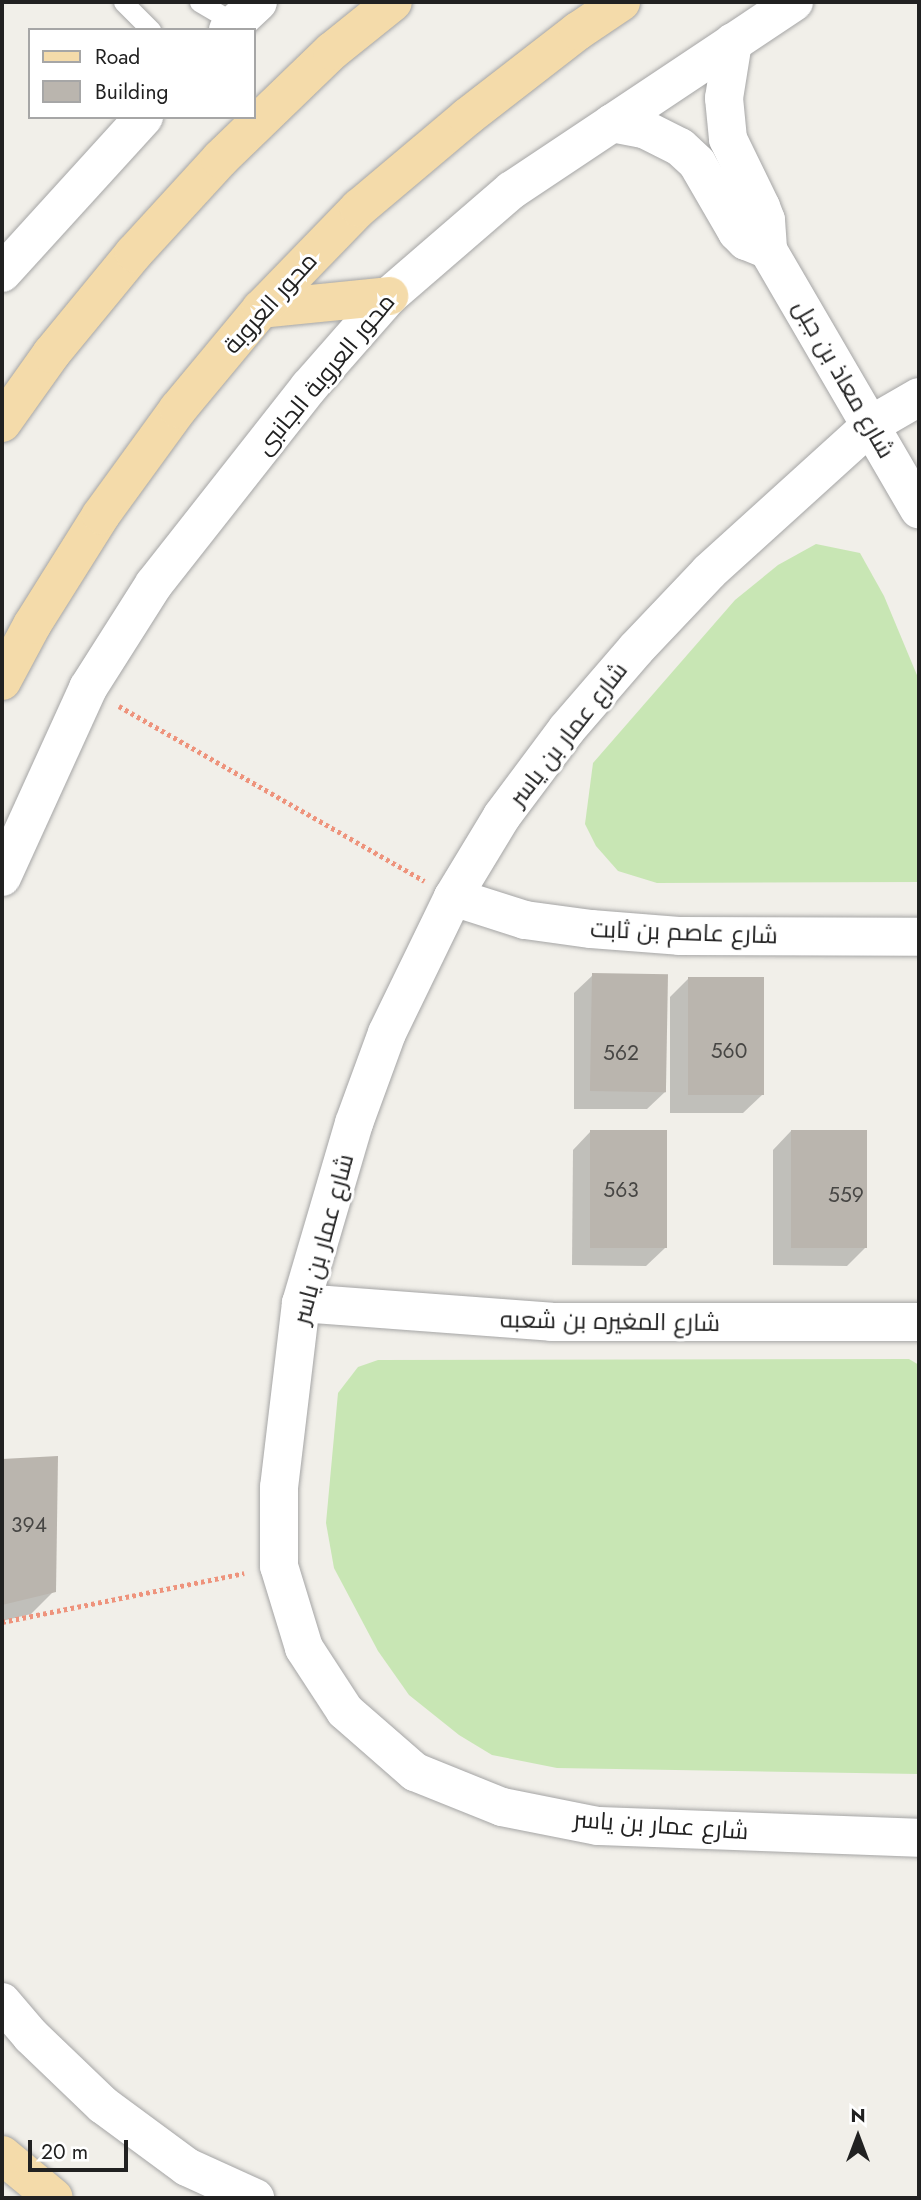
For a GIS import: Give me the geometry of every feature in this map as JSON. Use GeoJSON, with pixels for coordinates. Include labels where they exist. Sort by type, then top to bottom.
{"type":"FeatureCollection","features":[{"type":"Feature","properties":{"kind":"main road"},"geometry":{"type":"LineString","coordinates":[[2,424],[85,314],[220,159],[332,51],[393,2]]}},
{"type":"Feature","properties":{"kind":"main road","name":"محور العروبة"},"geometry":{"type":"LineString","coordinates":[[2,681],[32,625],[101,515],[177,409],[261,309],[359,208],[467,117],[578,31],[621,2]]}},
{"type":"Feature","properties":{"kind":"main road"},"geometry":{"type":"LineString","coordinates":[[261,309],[389,296]]}},
{"type":"Feature","properties":{"kind":"main road"},"geometry":{"type":"LineString","coordinates":[[2,2155],[54,2198]]}},
{"type":"Feature","properties":{"kind":"street","name":"محور العروبة الجانبى"},"geometry":{"type":"LineString","coordinates":[[2,877],[88,688],[154,584],[309,387],[389,296],[512,190],[794,2]]}},
{"type":"Feature","properties":{"kind":"street","name":"شارع معاذ بن جبل"},"geometry":{"type":"LineString","coordinates":[[733,42],[724,98],[729,139],[766,220],[768,250],[872,424],[919,509]]}},
{"type":"Feature","properties":{"kind":"street"},"geometry":{"type":"LineString","coordinates":[[2,273],[142,119]]}},
{"type":"Feature","properties":{"kind":"street","name":"شارع معاذ بن جبل"},"geometry":{"type":"LineString","coordinates":[[612,123],[644,129],[680,147],[697,163],[737,232],[746,241],[768,250]]}},
{"type":"Feature","properties":{"kind":"street","name":"شارع عمار بن ياسر"},"geometry":{"type":"LineString","coordinates":[[919,397],[872,424],[709,572],[636,649],[567,729],[502,816],[453,897],[387,1032],[354,1123],[301,1303],[279,1487],[279,1566],[304,1648],[345,1711],[415,1772],[502,1807],[598,1826],[919,1838]]}},
{"type":"Feature","properties":{"kind":"street","name":"شارع عاصم بن ثابت"},"geometry":{"type":"LineString","coordinates":[[453,897],[525,920],[591,929],[679,936],[919,937]]}},
{"type":"Feature","properties":{"kind":"street","name":"شارع المغيره بن شعبه"},"geometry":{"type":"LineString","coordinates":[[301,1303],[551,1322],[919,1322]]}},
{"type":"Feature","properties":{"kind":"street"},"geometry":{"type":"LineString","coordinates":[[2,2001],[31,2036],[103,2105],[187,2167],[255,2198]]}},
{"type":"Feature","properties":{"kind":"lane"},"geometry":{"type":"LineString","coordinates":[[199,2],[240,18]]}},
{"type":"Feature","properties":{"kind":"lane"},"geometry":{"type":"LineString","coordinates":[[130,4],[149,28]]}},
{"type":"Feature","properties":{"kind":"path"},"geometry":{"type":"LineString","coordinates":[[88,688],[453,897]]}},
{"type":"Feature","properties":{"kind":"path"},"geometry":{"type":"LineString","coordinates":[[2,1622],[279,1566]]}},
{"type":"Feature","properties":{"kind":"green space"},"geometry":{"type":"Polygon","coordinates":[[[816,544],[860,553],[884,596],[919,680],[919,882],[657,883],[618,871],[596,846],[585,824],[593,763],[735,600],[778,565],[816,544]]]}},
{"type":"Feature","properties":{"kind":"green space"},"geometry":{"type":"Polygon","coordinates":[[[909,1359],[919,1365],[919,1774],[557,1768],[492,1755],[459,1735],[409,1695],[378,1651],[334,1568],[326,1523],[338,1393],[358,1367],[378,1360],[909,1359]]]}},
{"type":"Feature","properties":{"kind":"building"},"geometry":{"type":"Polygon","coordinates":[[[592,973],[668,974],[666,1092],[590,1091],[592,973]]]}},
{"type":"Feature","properties":{"kind":"building"},"geometry":{"type":"Polygon","coordinates":[[[688,977],[764,977],[764,1095],[688,1095],[688,977]]]}},
{"type":"Feature","properties":{"kind":"building"},"geometry":{"type":"Polygon","coordinates":[[[590,1130],[667,1130],[667,1248],[590,1248],[590,1130]]]}},
{"type":"Feature","properties":{"kind":"building"},"geometry":{"type":"Polygon","coordinates":[[[791,1130],[867,1130],[867,1248],[791,1248],[791,1130]]]}},
{"type":"Feature","properties":{"kind":"building"},"geometry":{"type":"Polygon","coordinates":[[[58,1456],[56,1592],[2,1605],[2,1459],[58,1456]]]}}]}
